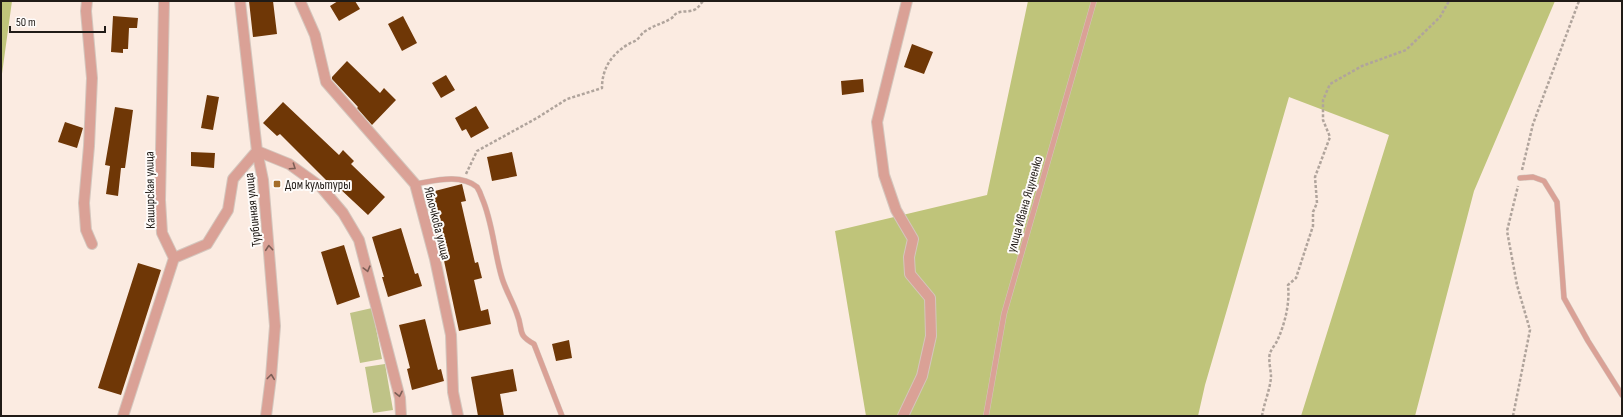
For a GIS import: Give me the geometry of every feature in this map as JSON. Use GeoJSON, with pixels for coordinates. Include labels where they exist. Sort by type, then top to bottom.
{"type":"FeatureCollection","features":[{"type":"Feature","properties":{"kind":"street"},"geometry":{"type":"LineString","coordinates":[[87,1],[86,11],[92,78],[89,146],[84,203],[86,230],[92,244]]}},
{"type":"Feature","properties":{"kind":"street","name":"Каширская улица"},"geometry":{"type":"LineString","coordinates":[[164,1],[160,200],[162,233],[174,258]]}},
{"type":"Feature","properties":{"kind":"street","name":"Турбинная улица"},"geometry":{"type":"LineString","coordinates":[[240,1],[257,151],[263,180],[275,326],[266,416]]}},
{"type":"Feature","properties":{"kind":"street","name":"Яблочкова улица"},"geometry":{"type":"LineString","coordinates":[[300,1],[315,35],[326,82],[415,184],[451,335],[454,392],[458,416]]}},
{"type":"Feature","properties":{"kind":"street"},"geometry":{"type":"LineString","coordinates":[[903,416],[922,376],[931,336],[930,298],[910,274],[908,257],[913,239],[896,210],[884,175],[877,122],[907,1]]}},
{"type":"Feature","properties":{"kind":"street"},"geometry":{"type":"LineString","coordinates":[[123,416],[174,258],[207,244],[228,210],[233,179],[257,151],[289,164],[321,187],[343,213],[359,240],[400,398],[401,416]]}},
{"type":"Feature","properties":{"kind":"lane","name":"улица Ивана Яцуненко"},"geometry":{"type":"LineString","coordinates":[[986,416],[1004,314],[1094,1]]}},
{"type":"Feature","properties":{"kind":"lane"},"geometry":{"type":"LineString","coordinates":[[1520,178],[1533,177],[1544,181],[1557,202],[1564,298],[1588,341],[1622,395]]}},
{"type":"Feature","properties":{"kind":"lane"},"geometry":{"type":"LineString","coordinates":[[415,184],[441,179],[463,180],[478,188],[488,211],[501,276],[506,292],[517,314],[524,338],[534,344],[562,416]]}},
{"type":"Feature","properties":{"kind":"path"},"geometry":{"type":"LineString","coordinates":[[463,180],[477,151],[537,118],[567,99],[602,88],[604,68],[610,59],[620,50],[658,23],[672,18],[675,14],[681,11],[687,12],[696,8],[703,1]]}},
{"type":"Feature","properties":{"kind":"path"},"geometry":{"type":"LineString","coordinates":[[1262,416],[1265,399],[1270,387],[1270,353],[1278,339],[1283,323],[1289,299],[1288,286],[1296,278],[1313,226],[1313,212],[1317,203],[1315,177],[1330,137],[1323,120],[1323,100],[1330,84],[1362,66],[1406,50],[1440,17],[1449,1]]}},
{"type":"Feature","properties":{"kind":"path"},"geometry":{"type":"LineString","coordinates":[[1513,416],[1530,330],[1517,285],[1507,231],[1533,124],[1580,1]]}},
{"type":"Feature","properties":{"kind":"green space"},"geometry":{"type":"Polygon","coordinates":[[[1,1],[12,1],[1,81],[1,1]]]}},
{"type":"Feature","properties":{"kind":"green space"},"geometry":{"type":"Polygon","coordinates":[[[1028,1],[1555,1],[1474,191],[1415,416],[1301,416],[1389,135],[1289,97],[1205,385],[1198,416],[866,416],[835,231],[987,195],[1028,1]]]}},
{"type":"Feature","properties":{"kind":"green space"},"geometry":{"type":"Polygon","coordinates":[[[372,308],[382,359],[360,363],[350,313],[372,308]]]}},
{"type":"Feature","properties":{"kind":"green space"},"geometry":{"type":"Polygon","coordinates":[[[385,364],[393,410],[373,413],[365,367],[385,364]]]}},
{"type":"Feature","properties":{"kind":"building"},"geometry":{"type":"Polygon","coordinates":[[[249,1],[273,1],[277,34],[253,37],[249,1]]]}},
{"type":"Feature","properties":{"kind":"building"},"geometry":{"type":"Polygon","coordinates":[[[338,1],[355,1],[360,9],[339,21],[330,6],[338,1]]]}},
{"type":"Feature","properties":{"kind":"building"},"geometry":{"type":"Polygon","coordinates":[[[113,16],[138,18],[137,28],[129,28],[128,49],[123,49],[123,53],[111,52],[113,16]]]}},
{"type":"Feature","properties":{"kind":"building"},"geometry":{"type":"Polygon","coordinates":[[[403,16],[417,43],[402,51],[388,24],[403,16]]]}},
{"type":"Feature","properties":{"kind":"building"},"geometry":{"type":"Polygon","coordinates":[[[912,44],[933,52],[924,74],[904,67],[912,44]]]}},
{"type":"Feature","properties":{"kind":"building"},"geometry":{"type":"Polygon","coordinates":[[[347,61],[380,93],[384,88],[396,100],[372,125],[357,108],[358,107],[332,79],[332,77],[347,61]]]}},
{"type":"Feature","properties":{"kind":"building"},"geometry":{"type":"Polygon","coordinates":[[[446,75],[455,90],[441,98],[432,83],[446,75]]]}},
{"type":"Feature","properties":{"kind":"building"},"geometry":{"type":"Polygon","coordinates":[[[863,79],[864,92],[842,95],[841,81],[863,79]]]}},
{"type":"Feature","properties":{"kind":"building"},"geometry":{"type":"Polygon","coordinates":[[[207,95],[219,97],[213,130],[201,128],[207,95]]]}},
{"type":"Feature","properties":{"kind":"building"},"geometry":{"type":"Polygon","coordinates":[[[283,102],[339,155],[343,150],[354,161],[351,164],[385,197],[368,215],[338,187],[336,190],[280,134],[277,136],[263,123],[283,102]]]}},
{"type":"Feature","properties":{"kind":"building"},"geometry":{"type":"Polygon","coordinates":[[[476,106],[489,128],[471,138],[466,129],[462,131],[455,118],[476,106]]]}},
{"type":"Feature","properties":{"kind":"building"},"geometry":{"type":"Polygon","coordinates":[[[115,107],[133,110],[125,168],[121,168],[118,196],[106,194],[110,166],[105,165],[115,107]]]}},
{"type":"Feature","properties":{"kind":"building"},"geometry":{"type":"Polygon","coordinates":[[[65,122],[83,128],[77,148],[58,142],[65,122]]]}},
{"type":"Feature","properties":{"kind":"building"},"geometry":{"type":"Polygon","coordinates":[[[191,152],[215,153],[214,168],[191,166],[191,152]]]}},
{"type":"Feature","properties":{"kind":"building"},"geometry":{"type":"Polygon","coordinates":[[[512,152],[517,176],[492,181],[487,157],[512,152]]]}},
{"type":"Feature","properties":{"kind":"building"},"geometry":{"type":"Polygon","coordinates":[[[462,184],[466,201],[461,202],[475,263],[478,262],[482,278],[474,280],[481,311],[488,309],[491,324],[459,331],[443,256],[441,257],[427,193],[462,184]]]}},
{"type":"Feature","properties":{"kind":"building"},"geometry":{"type":"Polygon","coordinates":[[[401,228],[415,274],[418,273],[422,286],[388,297],[382,277],[384,277],[372,237],[401,228]]]}},
{"type":"Feature","properties":{"kind":"building"},"geometry":{"type":"Polygon","coordinates":[[[344,245],[360,297],[337,305],[321,252],[344,245]]]}},
{"type":"Feature","properties":{"kind":"building"},"geometry":{"type":"Polygon","coordinates":[[[138,263],[161,270],[121,395],[98,388],[138,263]]]}},
{"type":"Feature","properties":{"kind":"building"},"geometry":{"type":"Polygon","coordinates":[[[425,319],[438,370],[441,369],[444,381],[412,390],[407,369],[410,368],[399,325],[425,319]]]}},
{"type":"Feature","properties":{"kind":"building"},"geometry":{"type":"Polygon","coordinates":[[[569,340],[572,358],[556,361],[552,344],[569,340]]]}},
{"type":"Feature","properties":{"kind":"building"},"geometry":{"type":"Polygon","coordinates":[[[513,369],[517,391],[500,394],[504,416],[478,416],[471,377],[513,369]]]}},
{"type":"Feature","properties":{"kind":"place","name":"Дом культуры"},"geometry":{"type":"Point","coordinates":[277,184]}}]}
